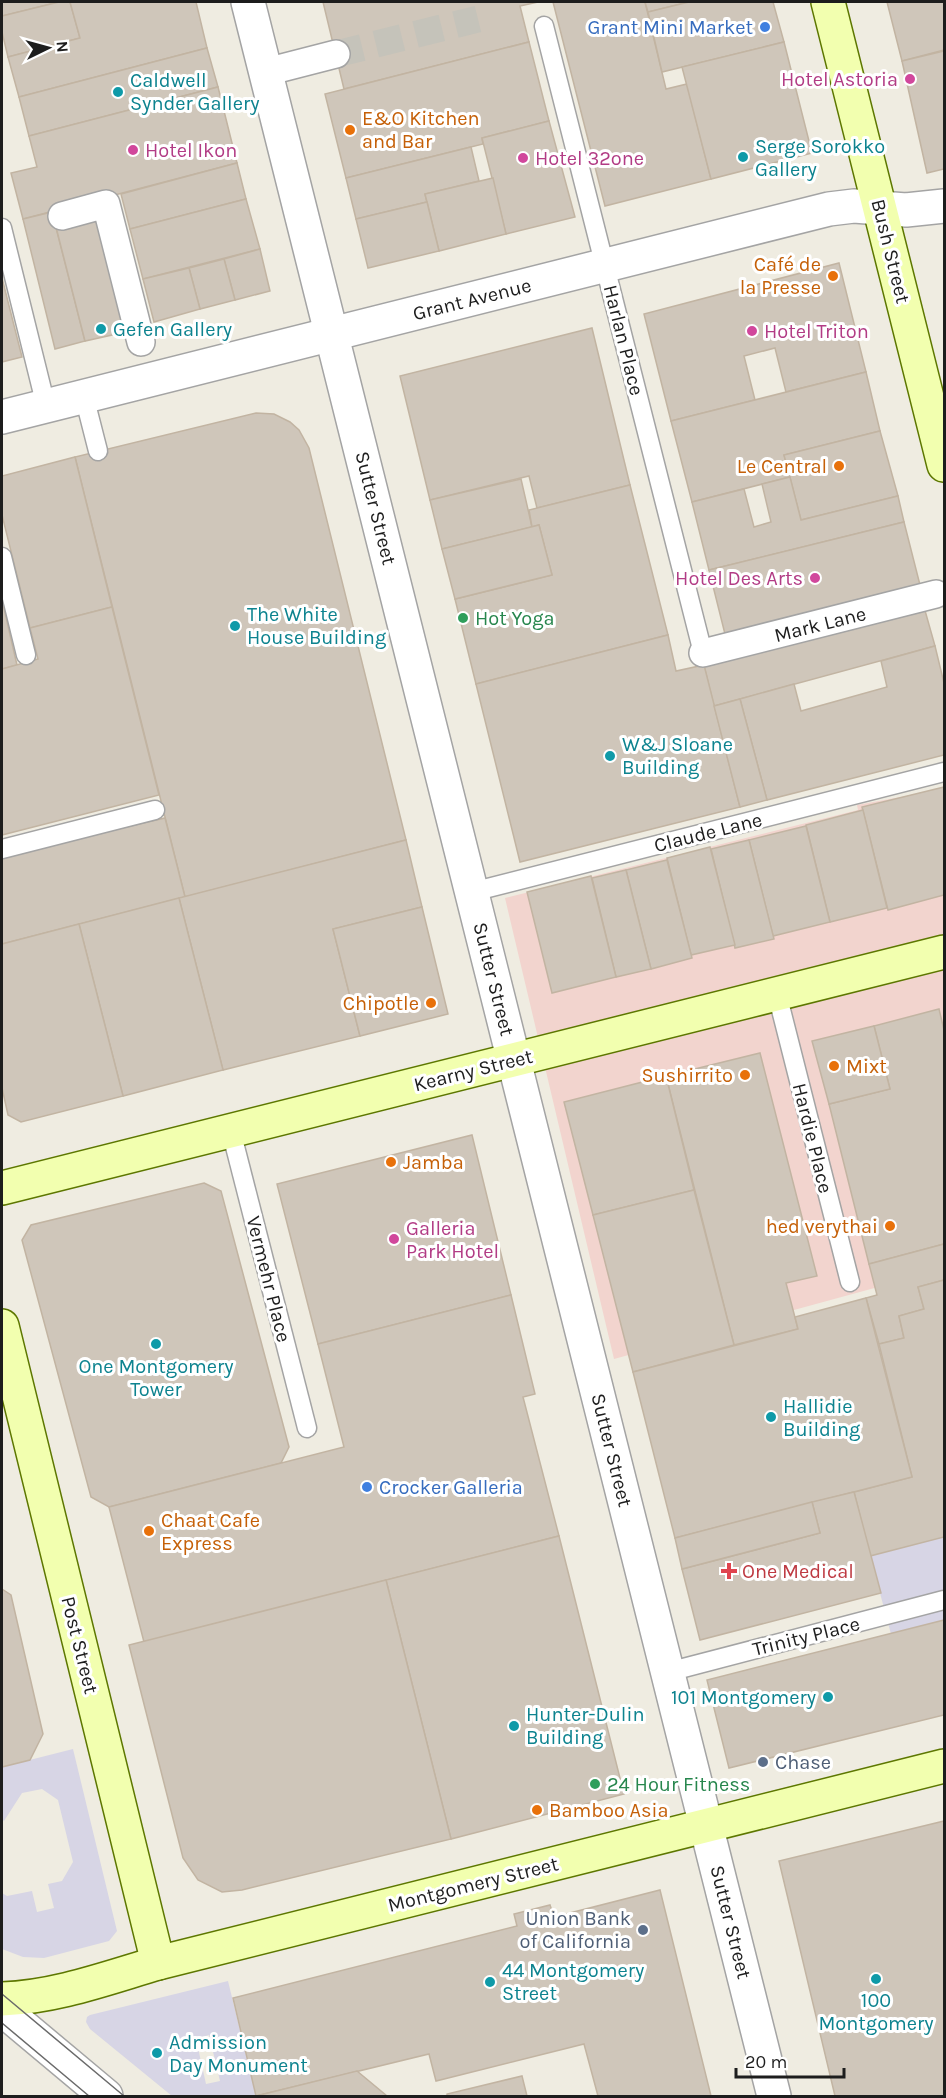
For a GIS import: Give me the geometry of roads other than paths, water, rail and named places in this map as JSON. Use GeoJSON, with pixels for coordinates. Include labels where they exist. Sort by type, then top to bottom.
{"type":"FeatureCollection","features":[{"type":"Feature","properties":{"kind":"main road","name":"Bush Street"},"geometry":{"type":"LineString","coordinates":[[828,2],[945,465]]}},
{"type":"Feature","properties":{"kind":"main road","name":"Kearny Street"},"geometry":{"type":"LineString","coordinates":[[2,1188],[945,952]]}},
{"type":"Feature","properties":{"kind":"main road","name":"Post Street"},"geometry":{"type":"LineString","coordinates":[[2,1326],[159,1963]]}},
{"type":"Feature","properties":{"kind":"main road","name":"Montgomery Street"},"geometry":{"type":"LineString","coordinates":[[2,1998],[72,1989],[159,1963],[945,1766]]}},
{"type":"Feature","properties":{"kind":"street","name":"Sutter Street"},"geometry":{"type":"LineString","coordinates":[[248,2],[774,2097]]}},
{"type":"Feature","properties":{"kind":"street"},"geometry":{"type":"LineString","coordinates":[[266,72],[336,54]]}},
{"type":"Feature","properties":{"kind":"street"},"geometry":{"type":"LineString","coordinates":[[62,216],[106,204],[141,342]]}},
{"type":"Feature","properties":{"kind":"street","name":"Grant Avenue"},"geometry":{"type":"LineString","coordinates":[[2,417],[829,209],[854,206],[906,210],[945,206]]}},
{"type":"Feature","properties":{"kind":"street","name":"Mark Lane"},"geometry":{"type":"LineString","coordinates":[[703,653],[936,594]]}},
{"type":"Feature","properties":{"kind":"street"},"geometry":{"type":"LineString","coordinates":[[2,2009],[106,2097]]}},
{"type":"Feature","properties":{"kind":"lane","name":"Harlan Place"},"geometry":{"type":"LineString","coordinates":[[544,26],[703,653]]}},
{"type":"Feature","properties":{"kind":"lane"},"geometry":{"type":"LineString","coordinates":[[2,228],[46,406]]}},
{"type":"Feature","properties":{"kind":"lane"},"geometry":{"type":"LineString","coordinates":[[84,396],[98,451]]}},
{"type":"Feature","properties":{"kind":"lane"},"geometry":{"type":"LineString","coordinates":[[2,557],[26,655]]}},
{"type":"Feature","properties":{"kind":"lane","name":"Claude Lane"},"geometry":{"type":"LineString","coordinates":[[472,892],[945,772]]}},
{"type":"Feature","properties":{"kind":"lane"},"geometry":{"type":"LineString","coordinates":[[2,849],[155,810]]}},
{"type":"Feature","properties":{"kind":"lane","name":"Hardie Place"},"geometry":{"type":"LineString","coordinates":[[777,994],[850,1282]]}},
{"type":"Feature","properties":{"kind":"lane","name":"Vermehr Place"},"geometry":{"type":"LineString","coordinates":[[231,1131],[306,1428]]}},
{"type":"Feature","properties":{"kind":"lane","name":"Trinity Place"},"geometry":{"type":"LineString","coordinates":[[668,1672],[945,1600]]}},
{"type":"Feature","properties":{"kind":"tunnel"},"geometry":{"type":"LineString","coordinates":[[336,54],[478,19]]}},
{"type":"Feature","properties":{"kind":"tram line"},"geometry":{"type":"LineString","coordinates":[[2,1994],[124,2096]]}},
{"type":"Feature","properties":{"kind":"tram line"},"geometry":{"type":"LineString","coordinates":[[2,2023],[89,2096]]}},
{"type":"Feature","properties":{"kind":"place","name":"Grant Mini Market"},"geometry":{"type":"Point","coordinates":[765,27]}},
{"type":"Feature","properties":{"kind":"place","name":"Hotel Astoria"},"geometry":{"type":"Point","coordinates":[910,79]}},
{"type":"Feature","properties":{"kind":"place","name":"Caldwell Synder Gallery"},"geometry":{"type":"Point","coordinates":[118,92]}},
{"type":"Feature","properties":{"kind":"place","name":"E&O Kitchen and Bar"},"geometry":{"type":"Point","coordinates":[350,130]}},
{"type":"Feature","properties":{"kind":"place","name":"Hotel Ikon"},"geometry":{"type":"Point","coordinates":[133,150]}},
{"type":"Feature","properties":{"kind":"place","name":"Serge Sorokko Gallery"},"geometry":{"type":"Point","coordinates":[743,157]}},
{"type":"Feature","properties":{"kind":"place","name":"Hotel 32one"},"geometry":{"type":"Point","coordinates":[523,158]}},
{"type":"Feature","properties":{"kind":"place","name":"Café de la Presse"},"geometry":{"type":"Point","coordinates":[833,276]}},
{"type":"Feature","properties":{"kind":"place","name":"Gefen Gallery"},"geometry":{"type":"Point","coordinates":[101,329]}},
{"type":"Feature","properties":{"kind":"place","name":"Hotel Triton"},"geometry":{"type":"Point","coordinates":[752,331]}},
{"type":"Feature","properties":{"kind":"place","name":"Le Central"},"geometry":{"type":"Point","coordinates":[839,466]}},
{"type":"Feature","properties":{"kind":"place","name":"Hotel Des Arts"},"geometry":{"type":"Point","coordinates":[815,578]}},
{"type":"Feature","properties":{"kind":"place","name":"Hot Yoga"},"geometry":{"type":"Point","coordinates":[463,618]}},
{"type":"Feature","properties":{"kind":"place","name":"The White House Building"},"geometry":{"type":"Point","coordinates":[235,626]}},
{"type":"Feature","properties":{"kind":"place","name":"W&J Sloane Building"},"geometry":{"type":"Point","coordinates":[610,756]}},
{"type":"Feature","properties":{"kind":"place","name":"Chipotle"},"geometry":{"type":"Point","coordinates":[431,1003]}},
{"type":"Feature","properties":{"kind":"place","name":"Mixt"},"geometry":{"type":"Point","coordinates":[834,1066]}},
{"type":"Feature","properties":{"kind":"place","name":"Sushirrito"},"geometry":{"type":"Point","coordinates":[745,1075]}},
{"type":"Feature","properties":{"kind":"place","name":"Jamba"},"geometry":{"type":"Point","coordinates":[391,1162]}},
{"type":"Feature","properties":{"kind":"place","name":"hed verythai"},"geometry":{"type":"Point","coordinates":[890,1226]}},
{"type":"Feature","properties":{"kind":"place","name":"Galleria Park Hotel"},"geometry":{"type":"Point","coordinates":[394,1239]}},
{"type":"Feature","properties":{"kind":"place","name":"One Montgomery Tower"},"geometry":{"type":"Point","coordinates":[156,1344]}},
{"type":"Feature","properties":{"kind":"place","name":"Hallidie Building"},"geometry":{"type":"Point","coordinates":[771,1417]}},
{"type":"Feature","properties":{"kind":"place","name":"Crocker Galleria"},"geometry":{"type":"Point","coordinates":[367,1487]}},
{"type":"Feature","properties":{"kind":"place","name":"Chaat Cafe Express"},"geometry":{"type":"Point","coordinates":[149,1531]}},
{"type":"Feature","properties":{"kind":"place","name":"One Medical"},"geometry":{"type":"Point","coordinates":[729,1571]}},
{"type":"Feature","properties":{"kind":"place","name":"101 Montgomery"},"geometry":{"type":"Point","coordinates":[828,1697]}},
{"type":"Feature","properties":{"kind":"place","name":"Hunter-Dulin Building"},"geometry":{"type":"Point","coordinates":[514,1726]}},
{"type":"Feature","properties":{"kind":"place","name":"Chase"},"geometry":{"type":"Point","coordinates":[763,1762]}},
{"type":"Feature","properties":{"kind":"place","name":"24 Hour Fitness"},"geometry":{"type":"Point","coordinates":[595,1784]}},
{"type":"Feature","properties":{"kind":"place","name":"Bamboo Asia"},"geometry":{"type":"Point","coordinates":[537,1810]}},
{"type":"Feature","properties":{"kind":"place","name":"Union Bank of California"},"geometry":{"type":"Point","coordinates":[643,1930]}},
{"type":"Feature","properties":{"kind":"place","name":"100 Montgomery"},"geometry":{"type":"Point","coordinates":[876,1979]}},
{"type":"Feature","properties":{"kind":"place","name":"44 Montgomery Street"},"geometry":{"type":"Point","coordinates":[490,1982]}},
{"type":"Feature","properties":{"kind":"place","name":"Admission Day Monument"},"geometry":{"type":"Point","coordinates":[157,2053]}}]}
